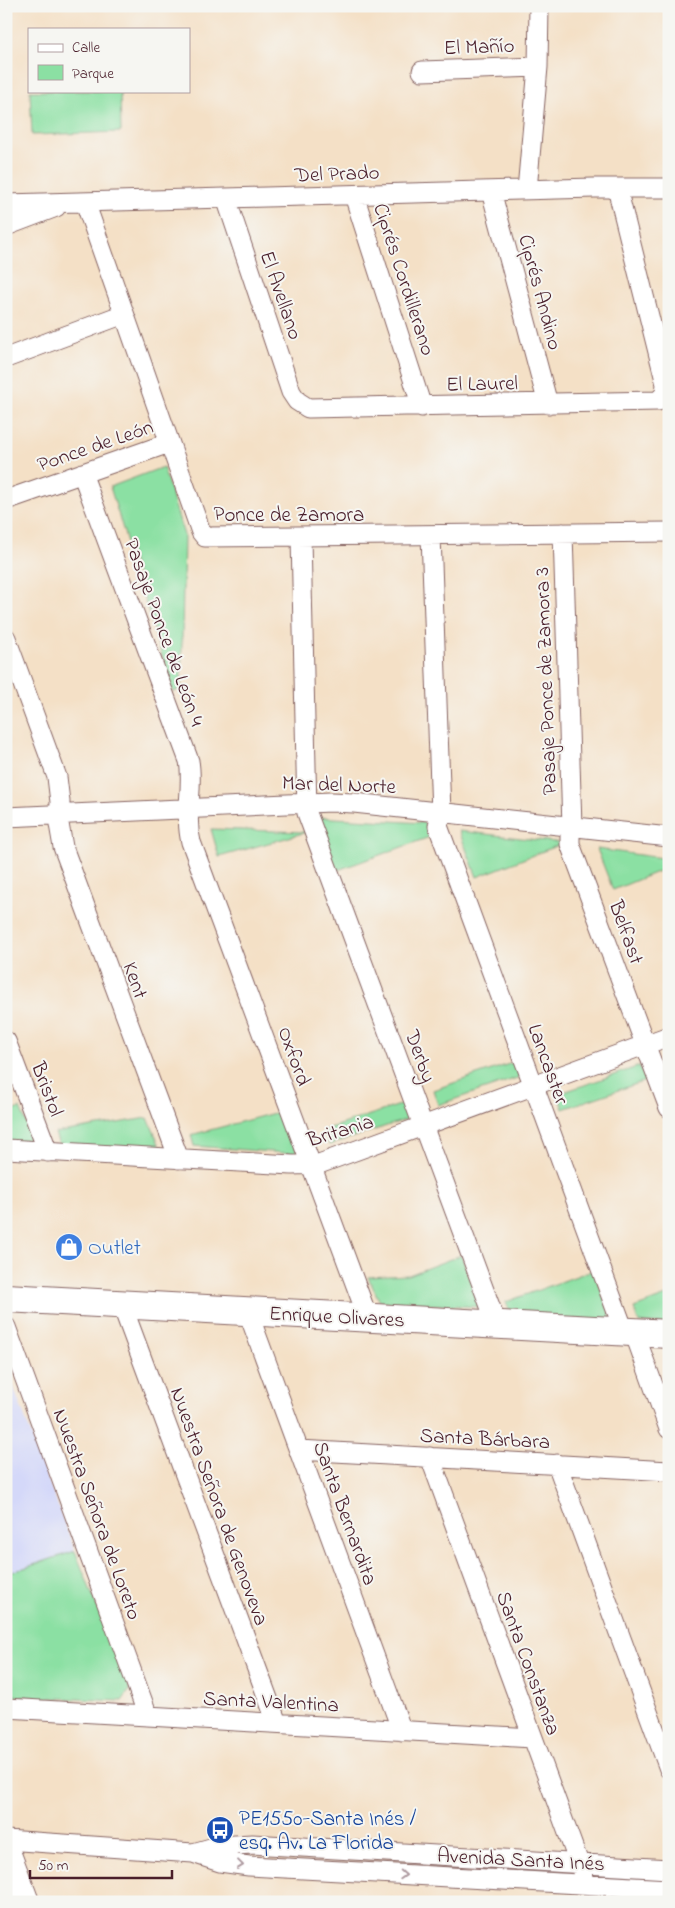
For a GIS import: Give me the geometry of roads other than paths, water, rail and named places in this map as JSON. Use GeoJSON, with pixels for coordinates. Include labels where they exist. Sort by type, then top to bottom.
{"type":"FeatureCollection","features":[{"type":"Feature","properties":{"kind":"street"},"geometry":{"type":"LineString","coordinates":[[527,190],[538,67],[539,6]]}},
{"type":"Feature","properties":{"kind":"street","name":"El Mañío"},"geometry":{"type":"LineString","coordinates":[[422,71],[538,67]]}},
{"type":"Feature","properties":{"kind":"street","name":"El Laurel"},"geometry":{"type":"LineString","coordinates":[[301,405],[315,409],[652,402],[663,398],[666,384],[617,188]]}},
{"type":"Feature","properties":{"kind":"street","name":"Del Prado"},"geometry":{"type":"LineString","coordinates":[[6,204],[669,188]]}},
{"type":"Feature","properties":{"kind":"street","name":"Ciprés Andino"},"geometry":{"type":"LineString","coordinates":[[491,191],[548,404]]}},
{"type":"Feature","properties":{"kind":"street","name":"Ciprés Cordillerano"},"geometry":{"type":"LineString","coordinates":[[354,195],[422,406]]}},
{"type":"Feature","properties":{"kind":"street","name":"El Avellano"},"geometry":{"type":"LineString","coordinates":[[226,198],[291,392],[301,405]]}},
{"type":"Feature","properties":{"kind":"street"},"geometry":{"type":"LineString","coordinates":[[6,226],[77,202]]}},
{"type":"Feature","properties":{"kind":"street","name":"Ponce de Zamora"},"geometry":{"type":"LineString","coordinates":[[77,202],[124,314],[204,537],[669,532]]}},
{"type":"Feature","properties":{"kind":"street"},"geometry":{"type":"LineString","coordinates":[[6,358],[124,314]]}},
{"type":"Feature","properties":{"kind":"street","name":"Ponce de León"},"geometry":{"type":"LineString","coordinates":[[6,500],[170,443]]}},
{"type":"Feature","properties":{"kind":"street","name":"Pasaje Ponce de León 4"},"geometry":{"type":"LineString","coordinates":[[82,474],[189,760],[191,778],[189,808]]}},
{"type":"Feature","properties":{"kind":"street","name":"Pasaje Ponce de Zamora 3"},"geometry":{"type":"LineString","coordinates":[[563,533],[572,826]]}},
{"type":"Feature","properties":{"kind":"street","name":"Lancaster"},"geometry":{"type":"LineString","coordinates":[[431,535],[441,813],[438,821],[440,833],[533,1086],[669,1429]]}},
{"type":"Feature","properties":{"kind":"street","name":"Derby"},"geometry":{"type":"LineString","coordinates":[[301,537],[306,803],[311,824],[497,1325]]}},
{"type":"Feature","properties":{"kind":"street","name":"Kent"},"geometry":{"type":"LineString","coordinates":[[6,638],[57,777],[60,832],[63,847],[178,1159]]}},
{"type":"Feature","properties":{"kind":"street","name":"Mar del Norte"},"geometry":{"type":"LineString","coordinates":[[6,817],[306,803],[354,803],[669,837]]}},
{"type":"Feature","properties":{"kind":"street","name":"Oxford"},"geometry":{"type":"LineString","coordinates":[[189,808],[188,824],[191,842],[368,1318]]}},
{"type":"Feature","properties":{"kind":"street","name":"Belfast"},"geometry":{"type":"LineString","coordinates":[[572,826],[570,844],[669,1108]]}},
{"type":"Feature","properties":{"kind":"street","name":"Britania"},"geometry":{"type":"LineString","coordinates":[[6,1150],[311,1165],[328,1162],[669,1036]]}},
{"type":"Feature","properties":{"kind":"street","name":"Bristol"},"geometry":{"type":"LineString","coordinates":[[6,1041],[48,1152]]}},
{"type":"Feature","properties":{"kind":"street","name":"Enrique Olivares"},"geometry":{"type":"LineString","coordinates":[[6,1298],[669,1334]]}},
{"type":"Feature","properties":{"kind":"street","name":"Nuestra Señora de Genoveva"},"geometry":{"type":"LineString","coordinates":[[122,1305],[276,1723]]}},
{"type":"Feature","properties":{"kind":"street","name":"Santa Bernardita"},"geometry":{"type":"LineString","coordinates":[[248,1312],[402,1731]]}},
{"type":"Feature","properties":{"kind":"street","name":"Nuestra Señora de Loreto"},"geometry":{"type":"LineString","coordinates":[[6,1327],[148,1716]]}},
{"type":"Feature","properties":{"kind":"street","name":"Santa Bárbara"},"geometry":{"type":"LineString","coordinates":[[299,1450],[669,1470]]}},
{"type":"Feature","properties":{"kind":"street","name":"Santa Constanza"},"geometry":{"type":"LineString","coordinates":[[430,1457],[587,1885]]}},
{"type":"Feature","properties":{"kind":"street"},"geometry":{"type":"LineString","coordinates":[[557,1464],[669,1769]]}},
{"type":"Feature","properties":{"kind":"street","name":"Santa Valentina"},"geometry":{"type":"LineString","coordinates":[[6,1708],[533,1738]]}},
{"type":"Feature","properties":{"kind":"street","name":"Avenida Santa Inés"},"geometry":{"type":"LineString","coordinates":[[6,1840],[193,1853],[220,1862],[249,1866],[669,1889]]}},
{"type":"Feature","properties":{"kind":"street","name":"Avenida Santa Inés"},"geometry":{"type":"LineString","coordinates":[[193,1853],[218,1846],[252,1844],[669,1869]]}},
{"type":"Feature","properties":{"kind":"street"},"geometry":{"type":"LineString","coordinates":[[6,1852],[25,1902]]}},
{"type":"Feature","properties":{"kind":"place","name":"Outlet"},"geometry":{"type":"Point","coordinates":[69,1247]}},
{"type":"Feature","properties":{"kind":"place","name":"PE1550-Santa Inés / esq. Av. La Florida"},"geometry":{"type":"Point","coordinates":[220,1830]}}]}
